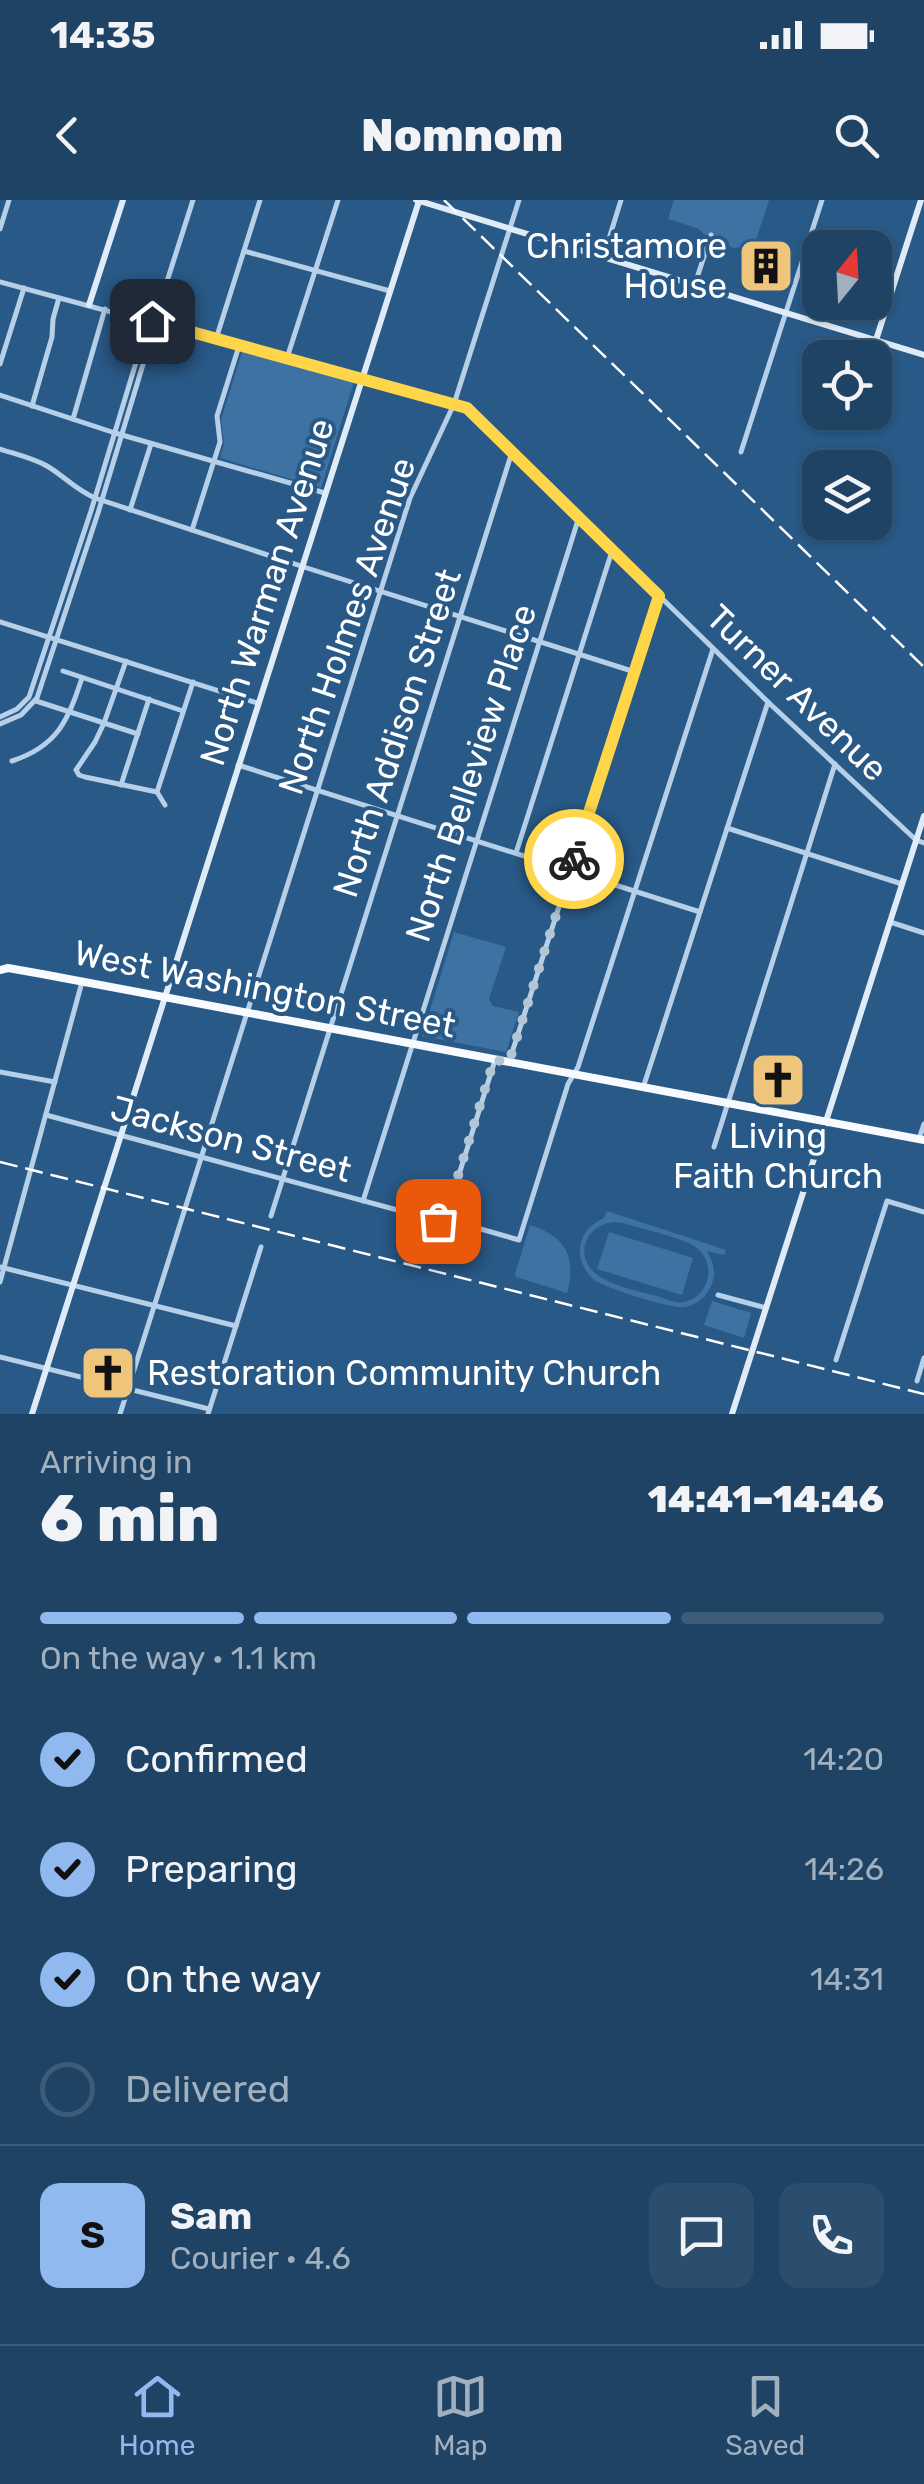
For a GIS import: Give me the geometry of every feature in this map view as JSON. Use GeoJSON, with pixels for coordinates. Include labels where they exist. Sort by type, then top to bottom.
{"type":"FeatureCollection","features":[{"type":"Feature","properties":{"kind":"main road"},"geometry":{"type":"LineString","coordinates":[[88,305],[123,200]]}},
{"type":"Feature","properties":{"kind":"main road"},"geometry":{"type":"LineString","coordinates":[[417,201],[876,340],[921,200]]}},
{"type":"Feature","properties":{"kind":"main road","name":"North Warman Avenue"},"geometry":{"type":"LineString","coordinates":[[32,1414],[417,201]]}},
{"type":"Feature","properties":{"kind":"main road"},"geometry":{"type":"LineString","coordinates":[[892,345],[924,355]]}},
{"type":"Feature","properties":{"kind":"main road"},"geometry":{"type":"LineString","coordinates":[[732,1414],[902,884],[920,842],[924,816]]}},
{"type":"Feature","properties":{"kind":"main road","name":"West Washington Street"},"geometry":{"type":"LineString","coordinates":[[3,967],[922,1140]]}},
{"type":"Feature","properties":{"kind":"street"},"geometry":{"type":"LineString","coordinates":[[0,229],[9,200]]}},
{"type":"Feature","properties":{"kind":"street"},"geometry":{"type":"LineString","coordinates":[[0,721],[21,715],[32,699],[98,499],[144,336],[152,324],[193,200]]}},
{"type":"Feature","properties":{"kind":"street"},"geometry":{"type":"LineString","coordinates":[[216,339],[260,200]]}},
{"type":"Feature","properties":{"kind":"street"},"geometry":{"type":"LineString","coordinates":[[286,358],[338,200]]}},
{"type":"Feature","properties":{"kind":"street","name":"North Holmes Avenue"},"geometry":{"type":"LineString","coordinates":[[120,1414],[412,493],[454,404],[519,200]]}},
{"type":"Feature","properties":{"kind":"street"},"geometry":{"type":"LineString","coordinates":[[603,258],[621,200]]}},
{"type":"Feature","properties":{"kind":"street"},"geometry":{"type":"LineString","coordinates":[[741,452],[822,200]]}},
{"type":"Feature","properties":{"kind":"street"},"geometry":{"type":"LineString","coordinates":[[695,284],[711,235]]}},
{"type":"Feature","properties":{"kind":"street"},"geometry":{"type":"LineString","coordinates":[[244,252],[390,291]]}},
{"type":"Feature","properties":{"kind":"street"},"geometry":{"type":"LineString","coordinates":[[0,282],[454,404]]}},
{"type":"Feature","properties":{"kind":"street"},"geometry":{"type":"LineString","coordinates":[[0,364],[24,288]]}},
{"type":"Feature","properties":{"kind":"street"},"geometry":{"type":"LineString","coordinates":[[32,406],[59,297]]}},
{"type":"Feature","properties":{"kind":"street"},"geometry":{"type":"LineString","coordinates":[[73,419],[106,309]]}},
{"type":"Feature","properties":{"kind":"street"},"geometry":{"type":"LineString","coordinates":[[192,530],[220,442],[217,416],[240,345]]}},
{"type":"Feature","properties":{"kind":"street"},"geometry":{"type":"LineString","coordinates":[[0,395],[118,434],[325,493]]}},
{"type":"Feature","properties":{"kind":"street","name":"Turner Avenue"},"geometry":{"type":"LineString","coordinates":[[454,404],[467,408],[768,702],[920,842]]}},
{"type":"Feature","properties":{"kind":"street"},"geometry":{"type":"LineString","coordinates":[[130,510],[152,444]]}},
{"type":"Feature","properties":{"kind":"street"},"geometry":{"type":"LineString","coordinates":[[0,449],[52,468],[72,486],[98,499],[635,672]]}},
{"type":"Feature","properties":{"kind":"street","name":"North Addison Street"},"geometry":{"type":"LineString","coordinates":[[271,1216],[512,452]]}},
{"type":"Feature","properties":{"kind":"street","name":"North Belleview Place"},"geometry":{"type":"LineString","coordinates":[[363,1200],[578,517]]}},
{"type":"Feature","properties":{"kind":"street"},"geometry":{"type":"LineString","coordinates":[[516,853],[612,550]]}},
{"type":"Feature","properties":{"kind":"street"},"geometry":{"type":"LineString","coordinates":[[509,1062],[659,596]]}},
{"type":"Feature","properties":{"kind":"street"},"geometry":{"type":"LineString","coordinates":[[0,622],[258,703]]}},
{"type":"Feature","properties":{"kind":"street"},"geometry":{"type":"LineString","coordinates":[[573,1075],[713,648]]}},
{"type":"Feature","properties":{"kind":"street"},"geometry":{"type":"LineString","coordinates":[[126,661],[104,723],[76,770],[85,777],[157,792],[165,805]]}},
{"type":"Feature","properties":{"kind":"street"},"geometry":{"type":"LineString","coordinates":[[63,671],[184,710]]}},
{"type":"Feature","properties":{"kind":"street"},"geometry":{"type":"LineString","coordinates":[[12,761],[52,740],[71,712],[82,678]]}},
{"type":"Feature","properties":{"kind":"street"},"geometry":{"type":"LineString","coordinates":[[157,792],[192,682]]}},
{"type":"Feature","properties":{"kind":"street"},"geometry":{"type":"LineString","coordinates":[[32,699],[138,734]]}},
{"type":"Feature","properties":{"kind":"street"},"geometry":{"type":"LineString","coordinates":[[121,784],[149,700]]}},
{"type":"Feature","properties":{"kind":"street"},"geometry":{"type":"LineString","coordinates":[[644,1088],[768,702]]}},
{"type":"Feature","properties":{"kind":"street"},"geometry":{"type":"LineString","coordinates":[[714,1147],[835,764]]}},
{"type":"Feature","properties":{"kind":"street"},"geometry":{"type":"LineString","coordinates":[[238,765],[700,912]]}},
{"type":"Feature","properties":{"kind":"street"},"geometry":{"type":"LineString","coordinates":[[727,828],[902,884]]}},
{"type":"Feature","properties":{"kind":"street"},"geometry":{"type":"LineString","coordinates":[[890,922],[924,933]]}},
{"type":"Feature","properties":{"kind":"street"},"geometry":{"type":"LineString","coordinates":[[0,1282],[82,982]]}},
{"type":"Feature","properties":{"kind":"street"},"geometry":{"type":"LineString","coordinates":[[434,1254],[494,1060]]}},
{"type":"Feature","properties":{"kind":"street"},"geometry":{"type":"LineString","coordinates":[[0,1072],[55,1082]]}},
{"type":"Feature","properties":{"kind":"street","name":"Jackson Street"},"geometry":{"type":"LineString","coordinates":[[46,1114],[518,1240],[573,1075]]}},
{"type":"Feature","properties":{"kind":"street"},"geometry":{"type":"LineString","coordinates":[[922,1140],[924,1124]]}},
{"type":"Feature","properties":{"kind":"street"},"geometry":{"type":"LineString","coordinates":[[836,1360],[887,1201],[924,1212]]}},
{"type":"Feature","properties":{"kind":"street"},"geometry":{"type":"LineString","coordinates":[[0,1357],[208,1412],[261,1248]]}},
{"type":"Feature","properties":{"kind":"street"},"geometry":{"type":"LineString","coordinates":[[2,1267],[236,1326]]}},
{"type":"Feature","properties":{"kind":"street"},"geometry":{"type":"LineString","coordinates":[[718,1295],[766,1308]]}},
{"type":"Feature","properties":{"kind":"street"},"geometry":{"type":"LineString","coordinates":[[917,1380],[924,1358]]}},
{"type":"Feature","properties":{"kind":"shaded area"},"geometry":{"type":"Polygon","coordinates":[[[674,200],[769,200],[754,246],[734,248],[713,241],[697,228],[668,219],[674,200]]]}},
{"type":"Feature","properties":{"kind":"shaded area"},"geometry":{"type":"Polygon","coordinates":[[[242,352],[354,382],[321,488],[220,458],[224,444],[221,420],[242,352]]]}},
{"type":"Feature","properties":{"kind":"shaded area"},"geometry":{"type":"Polygon","coordinates":[[[454,932],[506,947],[489,999],[493,1006],[519,1012],[506,1052],[422,1036],[454,932]]]}},
{"type":"Feature","properties":{"kind":"shaded area"},"geometry":{"type":"Polygon","coordinates":[[[607,1211],[726,1250],[724,1255],[707,1251],[714,1274],[706,1295],[693,1305],[677,1307],[639,1298],[594,1280],[582,1264],[580,1246],[588,1230],[607,1211]],[[623,1223],[604,1224],[589,1236],[585,1258],[590,1268],[610,1282],[672,1301],[683,1302],[699,1294],[708,1271],[697,1248],[623,1223]]]}},
{"type":"Feature","properties":{"kind":"shaded area"},"geometry":{"type":"Polygon","coordinates":[[[530,1225],[552,1235],[565,1250],[570,1269],[567,1293],[516,1277],[530,1225]]]}},
{"type":"Feature","properties":{"kind":"shaded area"},"geometry":{"type":"Polygon","coordinates":[[[609,1232],[693,1258],[682,1295],[597,1269],[609,1232]]]}},
{"type":"Feature","properties":{"kind":"shaded area"},"geometry":{"type":"Polygon","coordinates":[[[712,1301],[751,1313],[744,1338],[704,1325],[712,1301]]]}},
{"type":"Feature","properties":{"kind":"railway"},"geometry":{"type":"LineString","coordinates":[[444,200],[924,667]]}},
{"type":"Feature","properties":{"kind":"railway"},"geometry":{"type":"LineString","coordinates":[[0,1162],[924,1394]]}},
{"type":"Feature","properties":{"kind":"way so far"},"geometry":{"type":"LineString","coordinates":[[438,1221],[444,1221],[494,1060],[509,1062],[574,859]]}},
{"type":"Feature","properties":{"kind":"place","name":"Christamore House"},"geometry":{"type":"Point","coordinates":[766,266]}},
{"type":"Feature","properties":{"kind":"place","name":"Living Faith Church"},"geometry":{"type":"Point","coordinates":[778,1080]}},
{"type":"Feature","properties":{"kind":"place","name":"Restoration Community Church"},"geometry":{"type":"Point","coordinates":[108,1373]}},
{"type":"Feature","properties":{"kind":"route"},"geometry":{"type":"LineString","coordinates":[[152,321],[467,408],[659,596],[574,859]]}}]}
